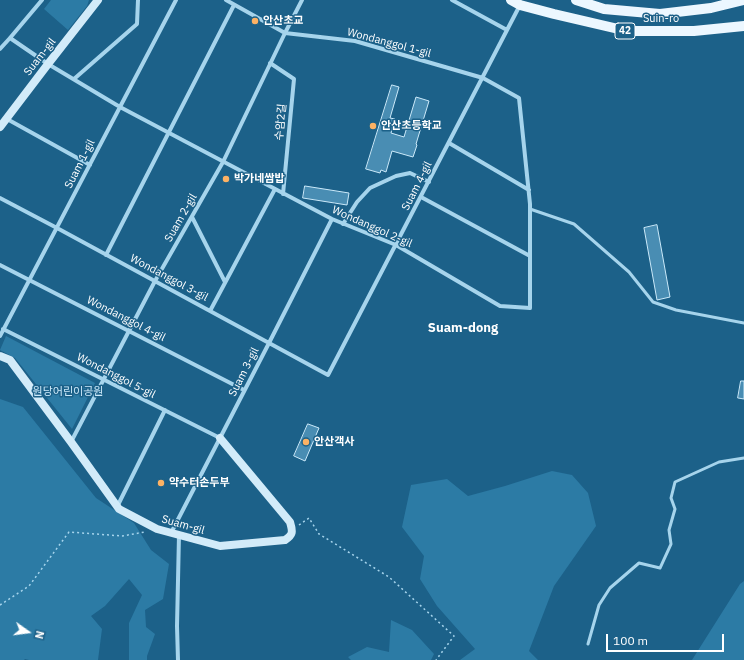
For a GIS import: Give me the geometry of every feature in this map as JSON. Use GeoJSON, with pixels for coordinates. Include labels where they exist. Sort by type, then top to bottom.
{"type":"FeatureCollection","features":[{"type":"Feature","properties":{"kind":"main road","name":"Suin-ro"},"geometry":{"type":"LineString","coordinates":[[511,0],[520,5],[626,31],[694,31],[744,26]]}},
{"type":"Feature","properties":{"kind":"main road","name":"Suin-ro"},"geometry":{"type":"LineString","coordinates":[[576,0],[604,9],[660,14],[711,8],[743,0]]}},
{"type":"Feature","properties":{"kind":"street"},"geometry":{"type":"LineString","coordinates":[[0,49],[42,0]]}},
{"type":"Feature","properties":{"kind":"street","name":"Suam-gil"},"geometry":{"type":"LineString","coordinates":[[0,127],[98,0]]}},
{"type":"Feature","properties":{"kind":"street"},"geometry":{"type":"LineString","coordinates":[[74,80],[137,24],[138,0]]}},
{"type":"Feature","properties":{"kind":"street","name":"Suam 1-gil"},"geometry":{"type":"LineString","coordinates":[[0,336],[176,0]]}},
{"type":"Feature","properties":{"kind":"street","name":"Wondanggol 1-gil"},"geometry":{"type":"LineString","coordinates":[[226,0],[285,33],[355,41],[483,78]]}},
{"type":"Feature","properties":{"kind":"street","name":"Suam 2-gil"},"geometry":{"type":"LineString","coordinates":[[71,442],[155,281],[223,162],[302,0]]}},
{"type":"Feature","properties":{"kind":"street"},"geometry":{"type":"LineString","coordinates":[[452,0],[507,30]]}},
{"type":"Feature","properties":{"kind":"street"},"geometry":{"type":"LineString","coordinates":[[106,255],[234,4]]}},
{"type":"Feature","properties":{"kind":"street","name":"Suam 4-gil"},"geometry":{"type":"LineString","coordinates":[[328,375],[520,5]]}},
{"type":"Feature","properties":{"kind":"street","name":"Wondanggol 2-gil"},"geometry":{"type":"LineString","coordinates":[[10,38],[48,64],[120,107],[283,194],[343,224],[396,245],[500,306],[530,308],[530,209],[519,98],[483,78]]}},
{"type":"Feature","properties":{"kind":"street","name":"수암2길"},"geometry":{"type":"LineString","coordinates":[[270,63],[294,79],[283,194]]}},
{"type":"Feature","properties":{"kind":"street"},"geometry":{"type":"LineString","coordinates":[[7,119],[90,165]]}},
{"type":"Feature","properties":{"kind":"street"},"geometry":{"type":"LineString","coordinates":[[449,143],[529,190]]}},
{"type":"Feature","properties":{"kind":"street"},"geometry":{"type":"LineString","coordinates":[[343,224],[357,202],[370,188],[396,176],[410,173],[429,182]]}},
{"type":"Feature","properties":{"kind":"street"},"geometry":{"type":"LineString","coordinates":[[210,311],[275,189]]}},
{"type":"Feature","properties":{"kind":"street"},"geometry":{"type":"LineString","coordinates":[[421,197],[530,256]]}},
{"type":"Feature","properties":{"kind":"street","name":"Wondanggol 3-gil"},"geometry":{"type":"LineString","coordinates":[[0,198],[328,375]]}},
{"type":"Feature","properties":{"kind":"street"},"geometry":{"type":"LineString","coordinates":[[192,217],[225,282]]}},
{"type":"Feature","properties":{"kind":"street","name":"Suam 3-gil"},"geometry":{"type":"LineString","coordinates":[[170,533],[332,219]]}},
{"type":"Feature","properties":{"kind":"street","name":"Wondanggol 4-gil"},"geometry":{"type":"LineString","coordinates":[[0,265],[244,390]]}},
{"type":"Feature","properties":{"kind":"street","name":"Wondanggol 5-gil"},"geometry":{"type":"LineString","coordinates":[[4,329],[220,438]]}},
{"type":"Feature","properties":{"kind":"street","name":"Suam-gil"},"geometry":{"type":"LineString","coordinates":[[0,356],[10,360],[119,510],[157,529],[220,546],[285,540],[291,536],[293,530]]}},
{"type":"Feature","properties":{"kind":"street"},"geometry":{"type":"LineString","coordinates":[[117,507],[165,410]]}},
{"type":"Feature","properties":{"kind":"street"},"geometry":{"type":"LineString","coordinates":[[220,438],[290,522],[293,530]]}},
{"type":"Feature","properties":{"kind":"street"},"geometry":{"type":"LineString","coordinates":[[178,660],[177,626],[179,535]]}},
{"type":"Feature","properties":{"kind":"lane"},"geometry":{"type":"LineString","coordinates":[[530,209],[574,224],[628,272],[653,302],[676,310],[744,323]]}},
{"type":"Feature","properties":{"kind":"lane"},"geometry":{"type":"LineString","coordinates":[[588,644],[599,605],[610,588],[639,563],[660,568],[671,544],[669,530],[675,509],[671,498],[675,482],[719,462],[744,458]]}},
{"type":"Feature","properties":{"kind":"path"},"geometry":{"type":"LineString","coordinates":[[293,530],[308,518],[319,534],[389,577],[454,636],[436,660]]}},
{"type":"Feature","properties":{"kind":"path"},"geometry":{"type":"LineString","coordinates":[[0,605],[29,586],[69,532],[122,536],[157,529]]}},
{"type":"Feature","properties":{"kind":"green space"},"geometry":{"type":"Polygon","coordinates":[[[51,0],[89,0],[87,6],[68,30],[44,9],[51,0]]]}},
{"type":"Feature","properties":{"kind":"green space","name":"원당어린이공원"},"geometry":{"type":"Polygon","coordinates":[[[6,336],[95,383],[72,429],[15,358],[0,350],[6,336]]]}},
{"type":"Feature","properties":{"kind":"green space"},"geometry":{"type":"Polygon","coordinates":[[[0,399],[23,407],[96,498],[134,523],[151,550],[169,564],[163,599],[145,610],[146,627],[155,634],[147,660],[129,660],[129,623],[142,595],[129,579],[105,606],[91,616],[102,629],[98,660],[0,660],[0,399]]]}},
{"type":"Feature","properties":{"kind":"green space"},"geometry":{"type":"Polygon","coordinates":[[[552,471],[572,475],[588,493],[596,526],[554,586],[529,651],[538,660],[460,660],[475,649],[437,606],[420,579],[424,556],[402,527],[411,485],[447,479],[468,496],[552,471]]]}},
{"type":"Feature","properties":{"kind":"green space"},"geometry":{"type":"Polygon","coordinates":[[[744,581],[744,660],[692,660],[740,584],[744,581]]]}},
{"type":"Feature","properties":{"kind":"green space"},"geometry":{"type":"Polygon","coordinates":[[[391,620],[412,630],[434,654],[431,660],[351,660],[348,657],[367,647],[389,652],[391,620]]]}},
{"type":"Feature","properties":{"kind":"building"},"geometry":{"type":"Polygon","coordinates":[[[392,85],[399,87],[390,118],[395,119],[391,133],[404,137],[416,97],[429,101],[413,157],[392,151],[386,172],[381,170],[380,173],[366,169],[392,85]]]}},
{"type":"Feature","properties":{"kind":"building"},"geometry":{"type":"Polygon","coordinates":[[[305,186],[349,193],[347,205],[303,198],[305,186]]]}},
{"type":"Feature","properties":{"kind":"building"},"geometry":{"type":"Polygon","coordinates":[[[657,225],[670,297],[657,300],[644,228],[657,225]]]}},
{"type":"Feature","properties":{"kind":"building"},"geometry":{"type":"Polygon","coordinates":[[[741,381],[744,381],[744,399],[738,398],[741,381]]]}},
{"type":"Feature","properties":{"kind":"building","name":"안산객사"},"geometry":{"type":"Polygon","coordinates":[[[308,424],[319,428],[305,461],[294,456],[308,424]]]}},
{"type":"Feature","properties":{"kind":"place","name":"안산초교"},"geometry":{"type":"Point","coordinates":[255,21]}},
{"type":"Feature","properties":{"kind":"place","name":"안산초등학교"},"geometry":{"type":"Point","coordinates":[373,126]}},
{"type":"Feature","properties":{"kind":"place","name":"박가네쌈밥"},"geometry":{"type":"Point","coordinates":[226,179]}},
{"type":"Feature","properties":{"kind":"place","name":"안산객사"},"geometry":{"type":"Point","coordinates":[306,442]}},
{"type":"Feature","properties":{"kind":"place","name":"약수터손두부"},"geometry":{"type":"Point","coordinates":[161,483]}},
{"type":"Feature","properties":{"kind":"district","name":"Suam-dong"},"geometry":{"type":"Point","coordinates":[463,328]}}]}
